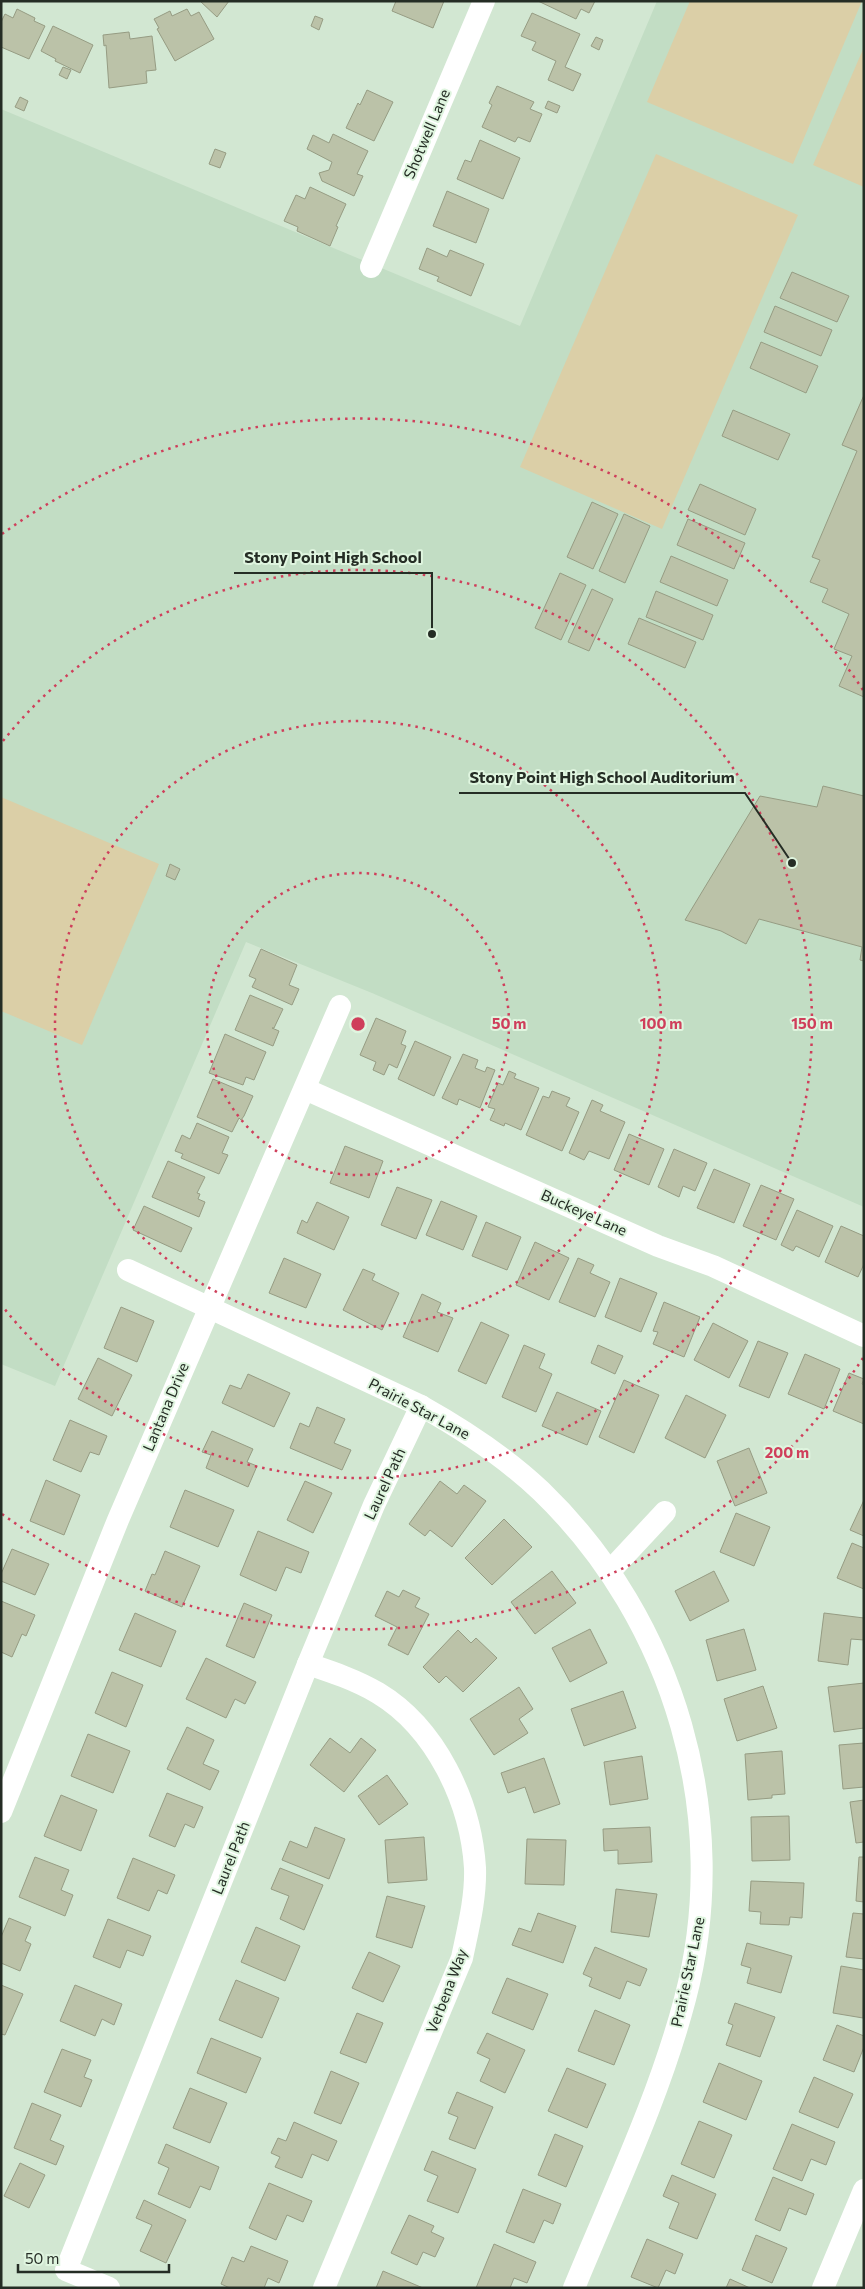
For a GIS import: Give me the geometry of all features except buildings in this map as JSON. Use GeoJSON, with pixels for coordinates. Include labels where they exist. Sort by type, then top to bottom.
{"type":"FeatureCollection","features":[{"type":"Feature","properties":{"kind":"street","name":"Shotwell Lane"},"geometry":{"type":"LineString","coordinates":[[371,266],[484,1]]}},
{"type":"Feature","properties":{"kind":"street","name":"Lantana Drive"},"geometry":{"type":"LineString","coordinates":[[1,1812],[118,1520],[340,1006]]}},
{"type":"Feature","properties":{"kind":"street","name":"Buckeye Lane"},"geometry":{"type":"LineString","coordinates":[[305,1089],[658,1246],[712,1266],[864,1336]]}},
{"type":"Feature","properties":{"kind":"street","name":"Prairie Star Lane"},"geometry":{"type":"LineString","coordinates":[[128,1270],[421,1406],[460,1428],[502,1458],[541,1491],[576,1528],[610,1571],[630,1603],[655,1651],[674,1700],[689,1751],[698,1804],[702,1857],[700,1910],[686,1997],[671,2048],[653,2097],[574,2288]]}},
{"type":"Feature","properties":{"kind":"street","name":"Laurel Path"},"geometry":{"type":"LineString","coordinates":[[109,2288],[66,2270],[308,1664],[374,1504],[421,1406]]}},
{"type":"Feature","properties":{"kind":"street"},"geometry":{"type":"LineString","coordinates":[[610,1571],[665,1512]]}},
{"type":"Feature","properties":{"kind":"street","name":"Verbena Way"},"geometry":{"type":"LineString","coordinates":[[308,1664],[350,1679],[380,1694],[406,1714],[427,1738],[445,1766],[464,1808],[472,1837],[475,1867],[472,1913],[462,1958],[324,2288]]}},
{"type":"Feature","properties":{"kind":"street"},"geometry":{"type":"LineString","coordinates":[[823,2288],[864,2190]]}},
{"type":"Feature","properties":{"kind":"shaded area"},"geometry":{"type":"Polygon","coordinates":[[[657,1],[864,1],[864,1207],[372,993],[246,942],[55,1386],[1,1364],[1,109],[520,326],[657,1]]]}},
{"type":"Feature","properties":{"kind":"shaded area"},"geometry":{"type":"Polygon","coordinates":[[[690,1],[862,1],[793,164],[647,102],[690,1]]]}},
{"type":"Feature","properties":{"kind":"shaded area"},"geometry":{"type":"Polygon","coordinates":[[[864,47],[864,187],[813,165],[864,47]]]}},
{"type":"Feature","properties":{"kind":"shaded area"},"geometry":{"type":"Polygon","coordinates":[[[656,154],[798,215],[662,529],[520,467],[656,154]]]}},
{"type":"Feature","properties":{"kind":"shaded area"},"geometry":{"type":"Polygon","coordinates":[[[1,797],[159,864],[82,1045],[1,1011],[1,797]]]}},
{"type":"Feature","properties":{"kind":"place","name":"Stony Point High School"},"geometry":{"type":"Point","coordinates":[432,634]}},
{"type":"Feature","properties":{"kind":"place","name":"Stony Point High School Auditorium"},"geometry":{"type":"Point","coordinates":[792,863]}}]}
